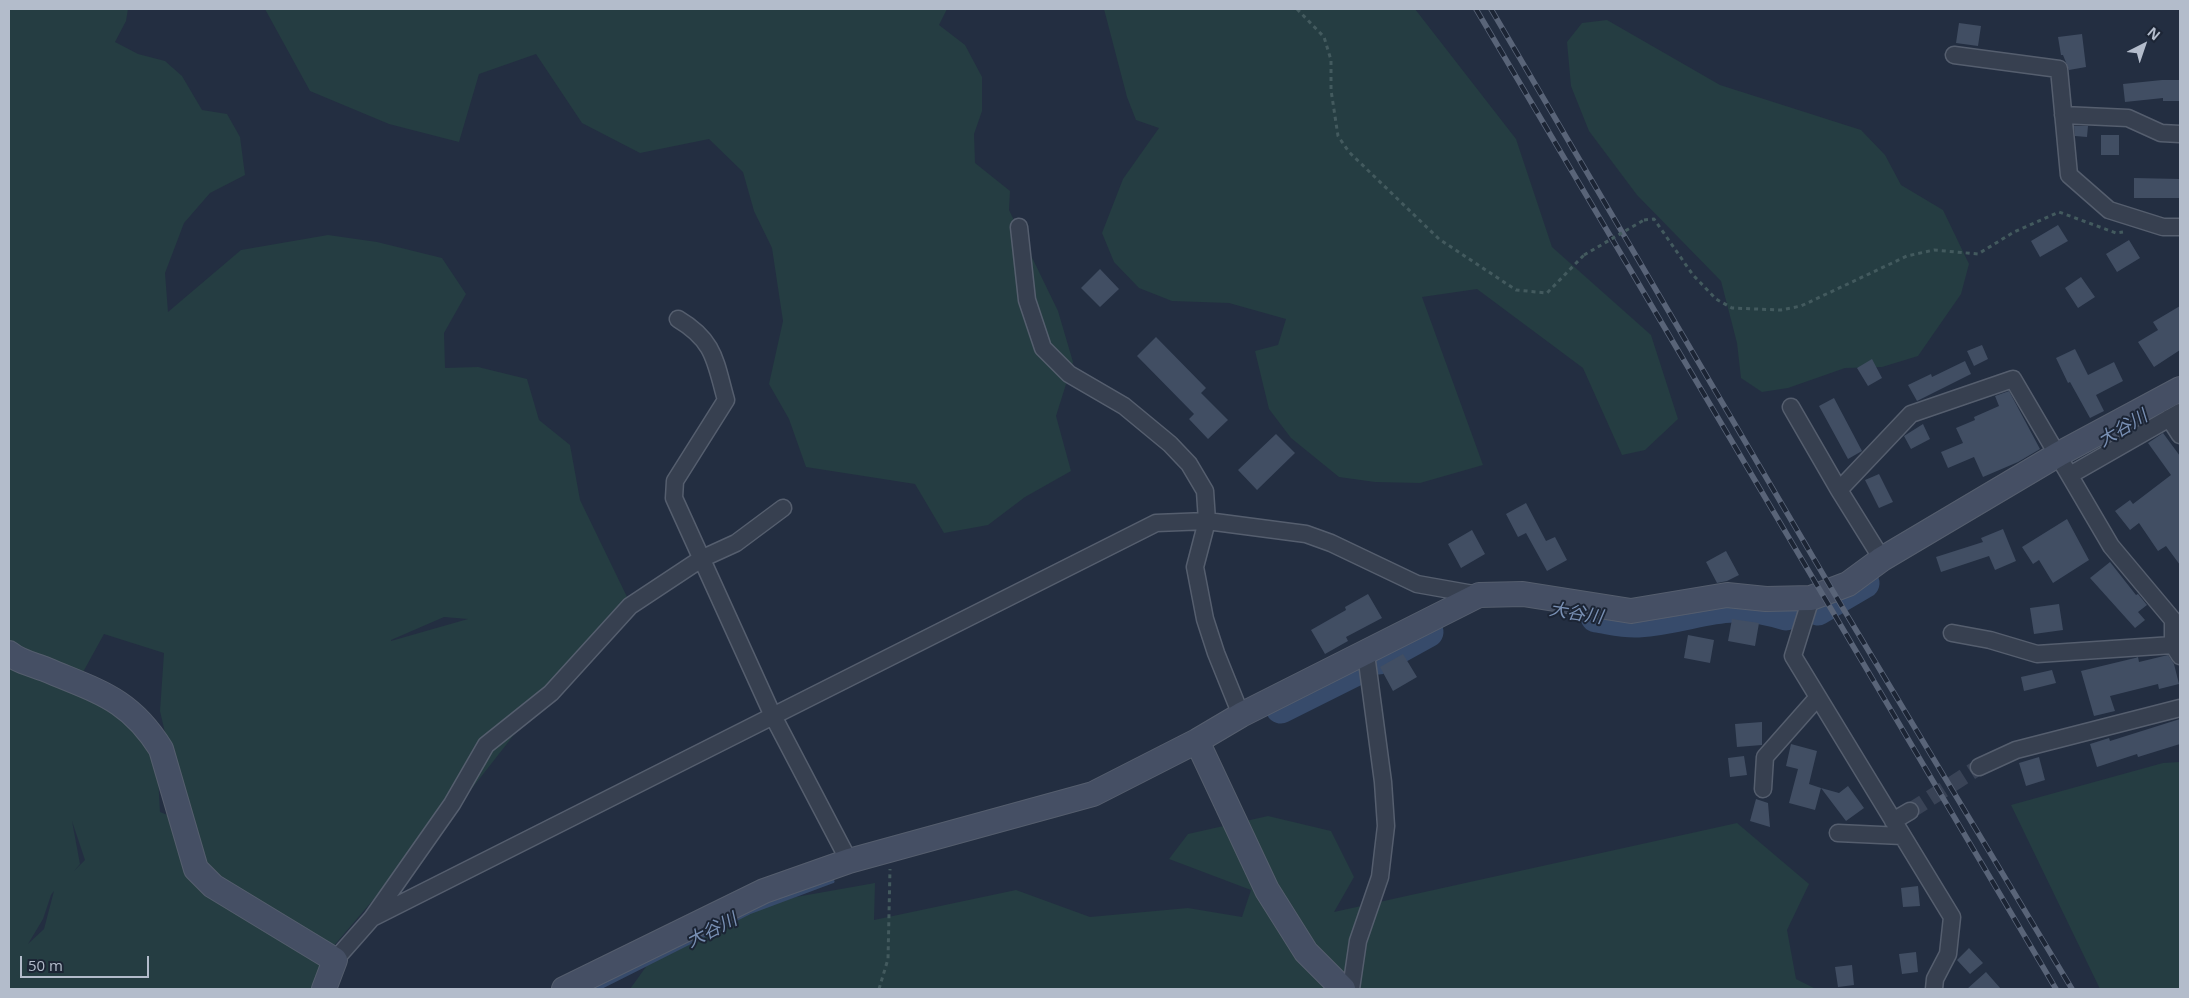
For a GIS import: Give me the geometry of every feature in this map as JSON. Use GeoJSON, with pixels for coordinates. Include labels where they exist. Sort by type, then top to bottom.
{"type":"FeatureCollection","features":[{"type":"Feature","properties":{"kind":"street"},"geometry":{"type":"LineString","coordinates":[[1954,55],[2059,69],[2069,175],[2109,210],[2163,227],[2180,227]]}},
{"type":"Feature","properties":{"kind":"street"},"geometry":{"type":"LineString","coordinates":[[2063,115],[2128,118],[2161,133],[2180,134]]}},
{"type":"Feature","properties":{"kind":"street"},"geometry":{"type":"LineString","coordinates":[[1019,227],[1027,300],[1043,348],[1069,374],[1124,406],[1170,444],[1189,464],[1205,491],[1207,520],[1195,567],[1205,619],[1216,653],[1241,715]]}},
{"type":"Feature","properties":{"kind":"street"},"geometry":{"type":"LineString","coordinates":[[678,319],[697,330],[712,351],[726,400],[675,481],[674,498],[773,716],[849,861]]}},
{"type":"Feature","properties":{"kind":"street"},"geometry":{"type":"LineString","coordinates":[[1839,490],[1911,414],[2013,379],[2111,546],[2177,618],[2176,650],[2037,654],[1990,640],[1952,633]]}},
{"type":"Feature","properties":{"kind":"street"},"geometry":{"type":"LineString","coordinates":[[2064,464],[2180,389]]}},
{"type":"Feature","properties":{"kind":"street"},"geometry":{"type":"LineString","coordinates":[[1791,407],[1882,560]]}},
{"type":"Feature","properties":{"kind":"street"},"geometry":{"type":"LineString","coordinates":[[372,918],[1156,523],[1207,520],[1306,534],[1331,543],[1417,584],[1479,595],[1523,594],[1631,611],[1728,595],[1766,599],[1811,598],[1848,584],[1882,560],[2064,464],[2175,415],[2180,435]]}},
{"type":"Feature","properties":{"kind":"street"},"geometry":{"type":"LineString","coordinates":[[324,989],[335,960],[372,918],[452,804],[486,745],[551,693],[630,606],[701,559],[736,543],[783,508]]}},
{"type":"Feature","properties":{"kind":"street"},"geometry":{"type":"LineString","coordinates":[[564,989],[764,892],[849,861],[1093,794],[1198,741],[1241,715],[1366,654],[1479,595]]}},
{"type":"Feature","properties":{"kind":"street"},"geometry":{"type":"LineString","coordinates":[[1811,598],[1793,656],[1952,917],[1948,954],[1935,979],[1934,989]]}},
{"type":"Feature","properties":{"kind":"street"},"geometry":{"type":"LineString","coordinates":[[9,653],[106,695],[132,712],[150,732],[161,749],[196,869],[212,886],[335,960]]}},
{"type":"Feature","properties":{"kind":"street"},"geometry":{"type":"LineString","coordinates":[[1351,989],[1358,941],[1380,877],[1386,826],[1383,782],[1366,654]]}},
{"type":"Feature","properties":{"kind":"street"},"geometry":{"type":"LineString","coordinates":[[1763,789],[1765,757],[1818,696]]}},
{"type":"Feature","properties":{"kind":"street"},"geometry":{"type":"LineString","coordinates":[[1979,767],[2016,750],[2180,708]]}},
{"type":"Feature","properties":{"kind":"street"},"geometry":{"type":"LineString","coordinates":[[1198,741],[1267,890],[1306,952],[1343,989]]}},
{"type":"Feature","properties":{"kind":"street"},"geometry":{"type":"LineString","coordinates":[[1893,821],[1910,811]]}},
{"type":"Feature","properties":{"kind":"street"},"geometry":{"type":"LineString","coordinates":[[1838,833],[1902,836]]}},
{"type":"Feature","properties":{"kind":"path"},"geometry":{"type":"LineString","coordinates":[[1298,9],[1324,37],[1331,60],[1331,90],[1338,136],[1349,152],[1369,174],[1439,239],[1516,290],[1547,294],[1584,255],[1644,220],[1654,219],[1692,275],[1716,299],[1732,308],[1780,310],[1801,306],[1907,256],[1934,250],[1978,254],[2014,232],[2059,212],[2116,233],[2126,232]]}},
{"type":"Feature","properties":{"kind":"path"},"geometry":{"type":"LineString","coordinates":[[879,989],[888,959],[890,851]]}},
{"type":"Feature","properties":{"kind":"green space"},"geometry":{"type":"Polygon","coordinates":[[[9,9],[128,9],[126,21],[115,42],[138,54],[165,61],[182,76],[202,110],[227,114],[240,137],[245,175],[210,193],[184,223],[165,273],[168,312],[241,250],[328,235],[377,242],[442,258],[466,294],[444,333],[445,368],[478,367],[527,379],[539,420],[570,445],[580,500],[629,601],[568,666],[451,815],[385,886],[326,955],[328,966],[316,989],[9,989],[9,9]],[[444,617],[391,641],[468,619],[444,617]],[[104,634],[77,683],[156,741],[160,812],[175,818],[193,854],[160,711],[164,653],[104,634]],[[72,821],[80,864],[74,871],[85,860],[72,821]],[[54,891],[43,919],[28,944],[44,929],[54,891]]]}},
{"type":"Feature","properties":{"kind":"green space"},"geometry":{"type":"Polygon","coordinates":[[[265,9],[947,9],[939,25],[965,45],[982,77],[982,111],[974,134],[975,163],[1010,191],[1009,210],[1058,311],[1073,362],[1056,416],[1071,471],[1025,497],[988,525],[944,533],[915,484],[806,467],[789,419],[769,384],[783,321],[772,248],[754,211],[743,172],[709,139],[640,153],[582,123],[536,54],[479,74],[459,142],[389,124],[310,91],[265,9]]]}},
{"type":"Feature","properties":{"kind":"green space"},"geometry":{"type":"Polygon","coordinates":[[[1104,9],[1415,9],[1516,139],[1552,247],[1651,335],[1678,419],[1645,450],[1622,455],[1583,368],[1477,289],[1422,297],[1483,465],[1420,483],[1375,482],[1339,477],[1291,438],[1269,409],[1255,351],[1278,345],[1286,319],[1229,303],[1172,301],[1139,288],[1114,262],[1102,233],[1123,179],[1159,128],[1136,120],[1127,97],[1104,9]]]}},
{"type":"Feature","properties":{"kind":"green space"},"geometry":{"type":"Polygon","coordinates":[[[1607,20],[1720,85],[1861,130],[1885,155],[1901,185],[1943,210],[1969,264],[1961,294],[1918,356],[1882,367],[1845,368],[1788,388],[1762,392],[1741,378],[1737,343],[1721,281],[1637,195],[1589,131],[1571,86],[1567,42],[1582,23],[1607,20]]]}},
{"type":"Feature","properties":{"kind":"green space"},"geometry":{"type":"Polygon","coordinates":[[[2180,762],[2180,989],[2100,989],[2011,805],[2163,763],[2180,762]]]}},
{"type":"Feature","properties":{"kind":"green space"},"geometry":{"type":"Polygon","coordinates":[[[1268,816],[1331,831],[1354,877],[1334,912],[1737,823],[1809,884],[1787,930],[1796,979],[1816,989],[630,989],[648,964],[762,903],[875,883],[874,920],[1016,890],[1090,917],[1188,908],[1242,917],[1251,890],[1169,859],[1188,834],[1268,816]]]}},
{"type":"Feature","properties":{"kind":"building"},"geometry":{"type":"Polygon","coordinates":[[[1959,23],[1981,26],[1978,46],[1956,43],[1959,23]]]}},
{"type":"Feature","properties":{"kind":"building"},"geometry":{"type":"Polygon","coordinates":[[[2082,34],[2086,67],[2069,70],[2063,55],[2061,55],[2058,37],[2082,34]]]}},
{"type":"Feature","properties":{"kind":"building"},"geometry":{"type":"Polygon","coordinates":[[[2180,80],[2180,101],[2163,101],[2163,98],[2125,102],[2123,84],[2180,80]]]}},
{"type":"Feature","properties":{"kind":"building"},"geometry":{"type":"Polygon","coordinates":[[[2074,126],[2088,126],[2087,137],[2075,136],[2074,126]]]}},
{"type":"Feature","properties":{"kind":"building"},"geometry":{"type":"Polygon","coordinates":[[[2101,135],[2119,135],[2119,155],[2101,155],[2101,135]]]}},
{"type":"Feature","properties":{"kind":"building"},"geometry":{"type":"Polygon","coordinates":[[[2134,178],[2180,179],[2180,198],[2134,198],[2134,178]]]}},
{"type":"Feature","properties":{"kind":"building"},"geometry":{"type":"Polygon","coordinates":[[[2058,225],[2068,241],[2040,257],[2031,241],[2058,225]]]}},
{"type":"Feature","properties":{"kind":"building"},"geometry":{"type":"Polygon","coordinates":[[[2129,240],[2140,258],[2117,272],[2106,254],[2129,240]]]}},
{"type":"Feature","properties":{"kind":"building"},"geometry":{"type":"Polygon","coordinates":[[[1100,269],[1119,289],[1100,307],[1081,288],[1100,269]]]}},
{"type":"Feature","properties":{"kind":"building"},"geometry":{"type":"Polygon","coordinates":[[[2081,277],[2095,297],[2078,308],[2065,288],[2081,277]]]}},
{"type":"Feature","properties":{"kind":"building"},"geometry":{"type":"Polygon","coordinates":[[[2180,306],[2180,350],[2154,367],[2138,342],[2158,330],[2153,322],[2180,306]]]}},
{"type":"Feature","properties":{"kind":"building"},"geometry":{"type":"Polygon","coordinates":[[[1156,337],[1206,388],[1201,393],[1228,420],[1208,439],[1189,419],[1194,414],[1137,356],[1156,337]]]}},
{"type":"Feature","properties":{"kind":"building"},"geometry":{"type":"Polygon","coordinates":[[[1982,345],[1988,359],[1974,366],[1967,351],[1982,345]]]}},
{"type":"Feature","properties":{"kind":"building"},"geometry":{"type":"Polygon","coordinates":[[[2075,349],[2088,375],[2114,362],[2123,381],[2096,395],[2104,411],[2090,418],[2070,382],[2068,383],[2056,358],[2075,349]]]}},
{"type":"Feature","properties":{"kind":"building"},"geometry":{"type":"Polygon","coordinates":[[[1872,359],[1882,378],[1868,386],[1857,368],[1872,359]]]}},
{"type":"Feature","properties":{"kind":"building"},"geometry":{"type":"Polygon","coordinates":[[[1965,361],[1971,374],[1917,401],[1908,385],[1931,374],[1932,377],[1965,361]]]}},
{"type":"Feature","properties":{"kind":"building"},"geometry":{"type":"Polygon","coordinates":[[[2009,391],[2040,449],[2018,462],[1983,477],[1974,457],[1948,468],[1941,452],[1963,443],[1956,428],[1975,420],[1974,417],[1999,406],[1995,396],[2009,391]]]}},
{"type":"Feature","properties":{"kind":"building"},"geometry":{"type":"Polygon","coordinates":[[[1834,398],[1862,451],[1848,459],[1819,406],[1834,398]]]}},
{"type":"Feature","properties":{"kind":"building"},"geometry":{"type":"Polygon","coordinates":[[[1923,424],[1930,439],[1911,449],[1904,436],[1923,424]]]}},
{"type":"Feature","properties":{"kind":"building"},"geometry":{"type":"Polygon","coordinates":[[[2163,433],[2180,456],[2180,565],[2166,546],[2158,551],[2139,523],[2130,530],[2115,511],[2130,500],[2133,504],[2171,475],[2148,443],[2163,433]]]}},
{"type":"Feature","properties":{"kind":"building"},"geometry":{"type":"Polygon","coordinates":[[[1276,434],[1295,453],[1257,490],[1238,470],[1276,434]]]}},
{"type":"Feature","properties":{"kind":"building"},"geometry":{"type":"Polygon","coordinates":[[[1879,474],[1893,502],[1879,508],[1865,480],[1879,474]]]}},
{"type":"Feature","properties":{"kind":"building"},"geometry":{"type":"Polygon","coordinates":[[[1526,503],[1546,541],[1555,537],[1567,560],[1547,571],[1526,533],[1518,537],[1506,514],[1526,503]]]}},
{"type":"Feature","properties":{"kind":"building"},"geometry":{"type":"Polygon","coordinates":[[[2067,519],[2089,560],[2053,583],[2039,560],[2033,564],[2022,547],[2067,519]]]}},
{"type":"Feature","properties":{"kind":"building"},"geometry":{"type":"Polygon","coordinates":[[[2003,529],[2016,561],[1995,570],[1989,556],[1941,572],[1936,557],[1983,542],[1981,538],[2003,529]]]}},
{"type":"Feature","properties":{"kind":"building"},"geometry":{"type":"Polygon","coordinates":[[[1472,530],[1485,554],[1461,568],[1448,544],[1472,530]]]}},
{"type":"Feature","properties":{"kind":"building"},"geometry":{"type":"Polygon","coordinates":[[[1726,551],[1739,575],[1727,581],[1717,583],[1706,562],[1726,551]]]}},
{"type":"Feature","properties":{"kind":"building"},"geometry":{"type":"Polygon","coordinates":[[[2110,562],[2136,595],[2138,594],[2147,605],[2138,612],[2145,620],[2135,628],[2090,578],[2110,562]]]}},
{"type":"Feature","properties":{"kind":"building"},"geometry":{"type":"Polygon","coordinates":[[[1368,594],[1382,618],[1346,637],[1348,641],[1325,654],[1311,630],[1346,610],[1345,607],[1368,594]]]}},
{"type":"Feature","properties":{"kind":"building"},"geometry":{"type":"Polygon","coordinates":[[[2059,604],[2063,630],[2034,634],[2030,608],[2059,604]]]}},
{"type":"Feature","properties":{"kind":"building"},"geometry":{"type":"Polygon","coordinates":[[[1732,619],[1759,623],[1755,646],[1728,641],[1732,619]]]}},
{"type":"Feature","properties":{"kind":"building"},"geometry":{"type":"Polygon","coordinates":[[[1688,635],[1714,640],[1710,663],[1684,658],[1688,635]]]}},
{"type":"Feature","properties":{"kind":"building"},"geometry":{"type":"Polygon","coordinates":[[[1403,654],[1417,677],[1393,691],[1380,667],[1403,654]]]}},
{"type":"Feature","properties":{"kind":"building"},"geometry":{"type":"Polygon","coordinates":[[[2168,655],[2174,664],[2179,684],[2159,689],[2158,684],[2110,696],[2115,711],[2094,716],[2081,671],[2138,657],[2139,662],[2168,655]]]}},
{"type":"Feature","properties":{"kind":"building"},"geometry":{"type":"Polygon","coordinates":[[[2052,670],[2056,683],[2024,691],[2021,677],[2052,670]]]}},
{"type":"Feature","properties":{"kind":"building"},"geometry":{"type":"Polygon","coordinates":[[[2180,719],[2180,744],[2138,757],[2137,754],[2097,767],[2090,744],[2109,738],[2110,741],[2180,719]]]}},
{"type":"Feature","properties":{"kind":"building"},"geometry":{"type":"Polygon","coordinates":[[[1762,722],[1762,745],[1737,747],[1735,724],[1762,722]]]}},
{"type":"Feature","properties":{"kind":"building"},"geometry":{"type":"Polygon","coordinates":[[[1791,744],[1817,751],[1809,784],[1821,788],[1815,810],[1789,803],[1798,769],[1786,766],[1791,744]]]}},
{"type":"Feature","properties":{"kind":"building"},"geometry":{"type":"Polygon","coordinates":[[[1744,756],[1747,775],[1730,777],[1728,758],[1744,756]]]}},
{"type":"Feature","properties":{"kind":"building"},"geometry":{"type":"Polygon","coordinates":[[[2039,757],[2045,780],[2026,786],[2019,763],[2039,757]]]}},
{"type":"Feature","properties":{"kind":"building"},"geometry":{"type":"Polygon","coordinates":[[[1848,786],[1864,808],[1846,821],[1821,788],[1839,793],[1848,786]]]}},
{"type":"Feature","properties":{"kind":"building"},"geometry":{"type":"Polygon","coordinates":[[[1756,799],[1768,803],[1770,827],[1750,821],[1756,799]]]}},
{"type":"Feature","properties":{"kind":"building"},"geometry":{"type":"Polygon","coordinates":[[[1918,886],[1920,906],[1903,907],[1901,888],[1918,886]]]}},
{"type":"Feature","properties":{"kind":"building"},"geometry":{"type":"Polygon","coordinates":[[[1969,948],[1983,963],[1970,974],[1957,960],[1969,948]]]}},
{"type":"Feature","properties":{"kind":"building"},"geometry":{"type":"Polygon","coordinates":[[[1916,952],[1918,972],[1902,974],[1899,954],[1916,952]]]}},
{"type":"Feature","properties":{"kind":"building"},"geometry":{"type":"Polygon","coordinates":[[[1852,965],[1854,985],[1838,987],[1835,967],[1852,965]]]}},
{"type":"Feature","properties":{"kind":"building"},"geometry":{"type":"Polygon","coordinates":[[[1986,972],[2001,989],[1967,989],[1986,972]]]}},
{"type":"Feature","properties":{"kind":"waterway","name":"大谷川"},"geometry":{"type":"LineString","coordinates":[[1818,610],[1864,583]]}},
{"type":"Feature","properties":{"kind":"waterway","name":"大谷川"},"geometry":{"type":"LineString","coordinates":[[1596,617],[1638,622],[1659,620],[1727,607],[1764,609],[1786,615]]}},
{"type":"Feature","properties":{"kind":"waterway","name":"大谷川"},"geometry":{"type":"LineString","coordinates":[[1379,659],[1428,632]]}},
{"type":"Feature","properties":{"kind":"waterway","name":"大谷川"},"geometry":{"type":"LineString","coordinates":[[1281,708],[1357,670]]}},
{"type":"Feature","properties":{"kind":"waterway","name":"大谷川"},"geometry":{"type":"LineString","coordinates":[[596,989],[749,912],[832,881]]}},
{"type":"Feature","properties":{"kind":"tunnel"},"geometry":{"type":"LineString","coordinates":[[1910,811],[1979,767]]}},
{"type":"Feature","properties":{"kind":"railway"},"geometry":{"type":"LineString","coordinates":[[1476,9],[2056,989]]}},
{"type":"Feature","properties":{"kind":"railway"},"geometry":{"type":"LineString","coordinates":[[1491,9],[1844,610],[2072,989]]}}]}
